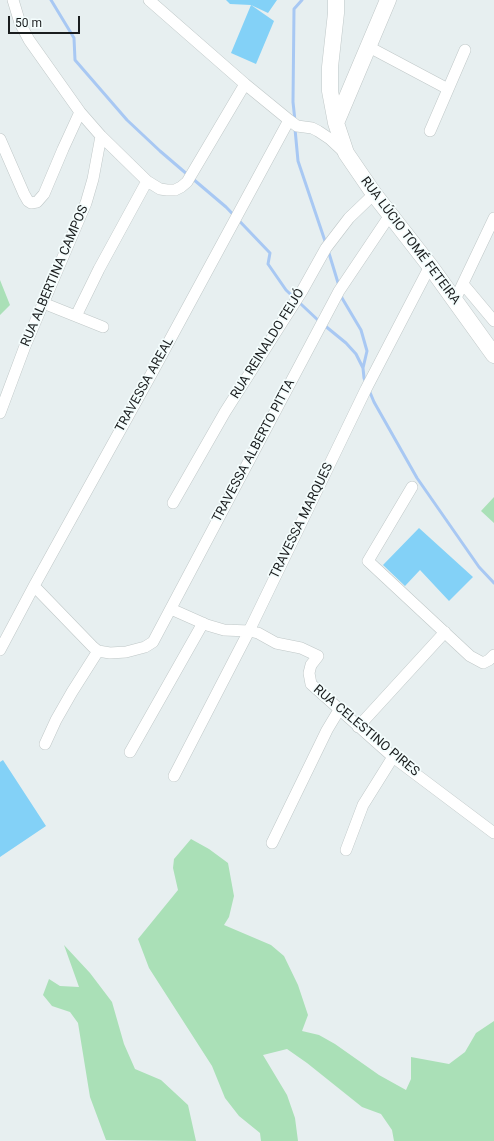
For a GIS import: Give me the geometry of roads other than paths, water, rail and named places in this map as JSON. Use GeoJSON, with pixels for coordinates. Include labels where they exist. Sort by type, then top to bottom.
{"type":"FeatureCollection","features":[{"type":"Feature","properties":{"kind":"main road","name":"RUA LÚCIO TOMÉ FETEIRA"},"geometry":{"type":"LineString","coordinates":[[336,0],[330,67],[330,91],[336,123],[346,153],[374,194],[430,266],[494,355]]}},
{"type":"Feature","properties":{"kind":"main road"},"geometry":{"type":"LineString","coordinates":[[336,123],[388,0]]}},
{"type":"Feature","properties":{"kind":"street"},"geometry":{"type":"LineString","coordinates":[[13,0],[20,23],[29,40],[80,112],[101,136],[148,181],[160,189],[174,190],[187,182],[245,84]]}},
{"type":"Feature","properties":{"kind":"street"},"geometry":{"type":"LineString","coordinates":[[149,0],[245,84],[292,122],[318,131],[346,153]]}},
{"type":"Feature","properties":{"kind":"street"},"geometry":{"type":"LineString","coordinates":[[369,47],[448,89]]}},
{"type":"Feature","properties":{"kind":"street"},"geometry":{"type":"LineString","coordinates":[[430,131],[465,50]]}},
{"type":"Feature","properties":{"kind":"street"},"geometry":{"type":"LineString","coordinates":[[0,139],[28,201],[31,203],[37,202],[44,194],[80,112]]}},
{"type":"Feature","properties":{"kind":"street","name":"TRAVESSA AREAL"},"geometry":{"type":"LineString","coordinates":[[0,650],[241,207],[292,122]]}},
{"type":"Feature","properties":{"kind":"street","name":"RUA ALBERTINA CAMPOS"},"geometry":{"type":"LineString","coordinates":[[0,413],[20,359],[86,203],[93,179],[101,136]]}},
{"type":"Feature","properties":{"kind":"street"},"geometry":{"type":"LineString","coordinates":[[76,316],[99,269],[148,181]]}},
{"type":"Feature","properties":{"kind":"street","name":"RUA REINALDO FEIJÓ"},"geometry":{"type":"LineString","coordinates":[[173,502],[225,412],[302,290],[326,248],[349,218],[374,194]]}},
{"type":"Feature","properties":{"kind":"street","name":"TRAVESSA ALBERTO PITTA"},"geometry":{"type":"LineString","coordinates":[[98,651],[110,653],[126,652],[146,647],[153,642],[345,280],[390,215]]}},
{"type":"Feature","properties":{"kind":"street"},"geometry":{"type":"LineString","coordinates":[[455,300],[494,218]]}},
{"type":"Feature","properties":{"kind":"street","name":"TRAVESSA MARQUES"},"geometry":{"type":"LineString","coordinates":[[174,776],[249,631],[374,373],[430,266]]}},
{"type":"Feature","properties":{"kind":"street","name":"RUA LÚCIO TOMÉ FETEIRA"},"geometry":{"type":"LineString","coordinates":[[463,284],[494,322]]}},
{"type":"Feature","properties":{"kind":"street"},"geometry":{"type":"LineString","coordinates":[[43,303],[104,327]]}},
{"type":"Feature","properties":{"kind":"street"},"geometry":{"type":"LineString","coordinates":[[412,487],[368,561],[470,656],[483,663],[494,655]]}},
{"type":"Feature","properties":{"kind":"street"},"geometry":{"type":"LineString","coordinates":[[34,586],[98,651],[56,720],[45,744]]}},
{"type":"Feature","properties":{"kind":"street","name":"RUA CELESTINO PIRES"},"geometry":{"type":"LineString","coordinates":[[171,609],[203,624],[224,630],[238,632],[249,631],[258,633],[276,644],[300,648],[318,656],[311,665],[309,673],[311,684],[393,757],[494,832]]}},
{"type":"Feature","properties":{"kind":"street"},"geometry":{"type":"LineString","coordinates":[[130,752],[203,624]]}},
{"type":"Feature","properties":{"kind":"street"},"geometry":{"type":"LineString","coordinates":[[358,727],[445,632]]}},
{"type":"Feature","properties":{"kind":"street"},"geometry":{"type":"LineString","coordinates":[[272,843],[327,730],[339,710]]}},
{"type":"Feature","properties":{"kind":"street"},"geometry":{"type":"LineString","coordinates":[[346,850],[363,805],[393,757]]}},
{"type":"Feature","properties":{"kind":"waterway"},"geometry":{"type":"LineString","coordinates":[[51,0],[74,38],[75,60],[127,120],[188,175]]}},
{"type":"Feature","properties":{"kind":"waterway"},"geometry":{"type":"LineString","coordinates":[[295,121],[293,102],[294,9],[302,0]]}},
{"type":"Feature","properties":{"kind":"waterway"},"geometry":{"type":"LineString","coordinates":[[295,129],[298,161],[326,244]]}},
{"type":"Feature","properties":{"kind":"waterway"},"geometry":{"type":"LineString","coordinates":[[193,179],[226,207],[270,253],[268,264],[286,290],[320,322]]}},
{"type":"Feature","properties":{"kind":"waterway"},"geometry":{"type":"LineString","coordinates":[[328,250],[339,286]]}},
{"type":"Feature","properties":{"kind":"waterway"},"geometry":{"type":"LineString","coordinates":[[341,294],[361,330],[367,351],[363,368],[366,383]]}},
{"type":"Feature","properties":{"kind":"waterway"},"geometry":{"type":"LineString","coordinates":[[324,325],[346,343],[356,354],[363,368]]}},
{"type":"Feature","properties":{"kind":"waterway"},"geometry":{"type":"LineString","coordinates":[[369,390],[374,402],[417,478],[479,567],[494,583]]}}]}
